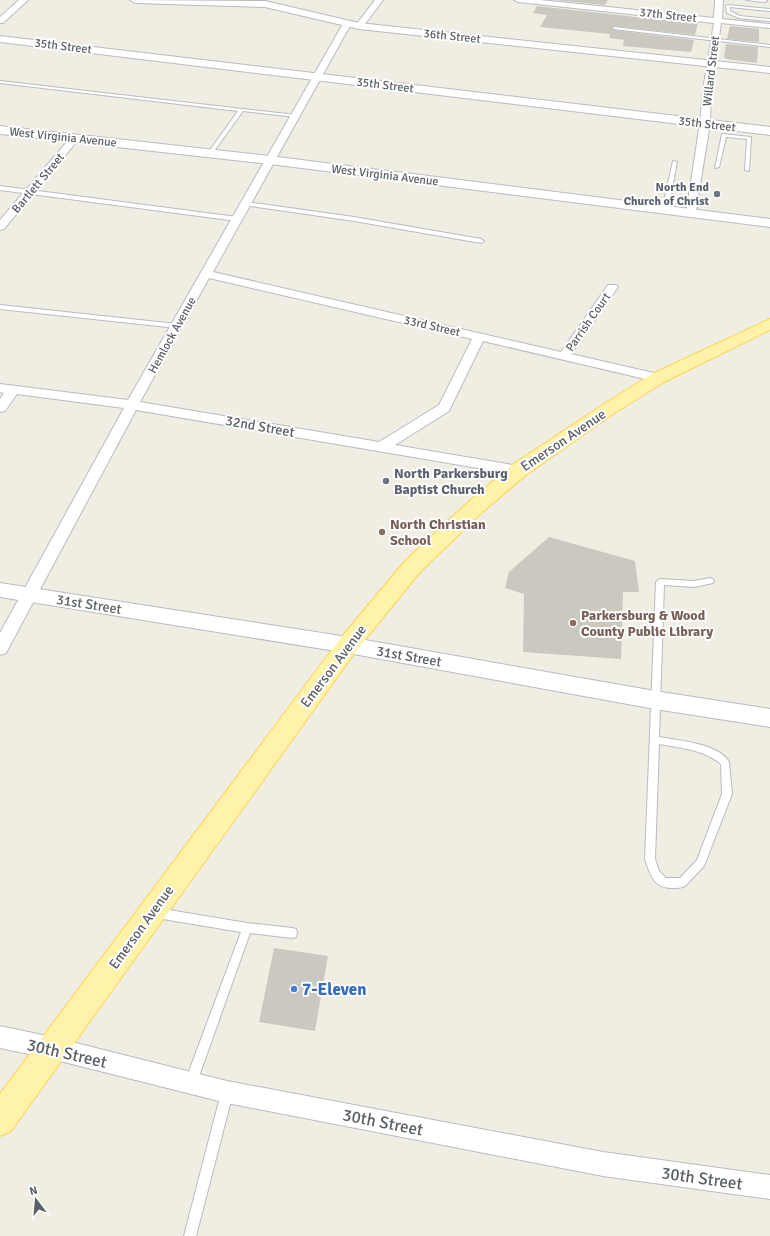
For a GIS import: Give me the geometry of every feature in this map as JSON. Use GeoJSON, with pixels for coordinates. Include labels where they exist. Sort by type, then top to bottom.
{"type":"FeatureCollection","features":[{"type":"Feature","properties":{"kind":"main road","name":"Emerson Avenue"},"geometry":{"type":"LineString","coordinates":[[0,1120],[348,645],[412,567],[472,510],[519,470],[607,410],[658,378],[770,324]]}},
{"type":"Feature","properties":{"kind":"street"},"geometry":{"type":"LineString","coordinates":[[0,21],[24,0]]}},
{"type":"Feature","properties":{"kind":"street","name":"36th Street"},"geometry":{"type":"LineString","coordinates":[[135,0],[267,2],[359,26],[770,70]]}},
{"type":"Feature","properties":{"kind":"street"},"geometry":{"type":"LineString","coordinates":[[359,26],[379,0]]}},
{"type":"Feature","properties":{"kind":"street","name":"37th Street"},"geometry":{"type":"LineString","coordinates":[[518,0],[770,26]]}},
{"type":"Feature","properties":{"kind":"street","name":"Willard Street"},"geometry":{"type":"LineString","coordinates":[[691,214],[705,123],[707,90],[718,20],[719,0]]}},
{"type":"Feature","properties":{"kind":"street","name":"Hemlock Avenue"},"geometry":{"type":"LineString","coordinates":[[0,648],[132,405],[347,24]]}},
{"type":"Feature","properties":{"kind":"street","name":"35th Street"},"geometry":{"type":"LineString","coordinates":[[0,39],[705,123],[737,132],[770,131]]}},
{"type":"Feature","properties":{"kind":"street","name":"West Virginia Avenue"},"geometry":{"type":"LineString","coordinates":[[0,130],[270,160],[770,223]]}},
{"type":"Feature","properties":{"kind":"street","name":"Bartlett Street"},"geometry":{"type":"LineString","coordinates":[[0,228],[75,138]]}},
{"type":"Feature","properties":{"kind":"street","name":"33rd Street"},"geometry":{"type":"LineString","coordinates":[[206,274],[658,378]]}},
{"type":"Feature","properties":{"kind":"street","name":"Parrish Court"},"geometry":{"type":"LineString","coordinates":[[564,356],[612,287]]}},
{"type":"Feature","properties":{"kind":"street"},"geometry":{"type":"LineString","coordinates":[[381,447],[444,408],[479,337]]}},
{"type":"Feature","properties":{"kind":"street"},"geometry":{"type":"LineString","coordinates":[[0,408],[6,389]]}},
{"type":"Feature","properties":{"kind":"street","name":"32nd Street"},"geometry":{"type":"LineString","coordinates":[[6,389],[132,405],[519,470]]}},
{"type":"Feature","properties":{"kind":"street","name":"31st Street"},"geometry":{"type":"LineString","coordinates":[[0,590],[348,645],[655,700],[770,718]]}},
{"type":"Feature","properties":{"kind":"street","name":"30th Street"},"geometry":{"type":"LineString","coordinates":[[0,1037],[52,1048],[227,1092],[603,1164],[770,1187]]}},
{"type":"Feature","properties":{"kind":"lane"},"geometry":{"type":"LineString","coordinates":[[748,0],[770,2]]}},
{"type":"Feature","properties":{"kind":"lane"},"geometry":{"type":"LineString","coordinates":[[770,10],[728,6],[728,12],[739,17],[770,20]]}},
{"type":"Feature","properties":{"kind":"lane"},"geometry":{"type":"LineString","coordinates":[[614,28],[770,46]]}},
{"type":"Feature","properties":{"kind":"lane"},"geometry":{"type":"LineString","coordinates":[[0,82],[296,116]]}},
{"type":"Feature","properties":{"kind":"lane"},"geometry":{"type":"LineString","coordinates":[[210,154],[242,109]]}},
{"type":"Feature","properties":{"kind":"lane"},"geometry":{"type":"LineString","coordinates":[[717,167],[724,135],[737,132],[749,138],[747,170]]}},
{"type":"Feature","properties":{"kind":"lane"},"geometry":{"type":"LineString","coordinates":[[665,210],[675,162]]}},
{"type":"Feature","properties":{"kind":"lane"},"geometry":{"type":"LineString","coordinates":[[0,188],[237,219]]}},
{"type":"Feature","properties":{"kind":"lane"},"geometry":{"type":"LineString","coordinates":[[246,204],[354,219],[481,241]]}},
{"type":"Feature","properties":{"kind":"lane"},"geometry":{"type":"LineString","coordinates":[[0,307],[176,326]]}},
{"type":"Feature","properties":{"kind":"lane"},"geometry":{"type":"LineString","coordinates":[[654,740],[700,747],[716,754],[725,762],[727,794],[701,863],[682,883],[664,883],[655,874],[650,859],[655,700],[660,582],[694,584],[710,581]]}},
{"type":"Feature","properties":{"kind":"lane"},"geometry":{"type":"LineString","coordinates":[[152,912],[247,928],[292,933]]}},
{"type":"Feature","properties":{"kind":"lane"},"geometry":{"type":"LineString","coordinates":[[191,1083],[247,928]]}},
{"type":"Feature","properties":{"kind":"lane"},"geometry":{"type":"LineString","coordinates":[[190,1236],[227,1092]]}},
{"type":"Feature","properties":{"kind":"building"},"geometry":{"type":"Polygon","coordinates":[[[555,0],[608,0],[605,5],[555,0]]]}},
{"type":"Feature","properties":{"kind":"building"},"geometry":{"type":"Polygon","coordinates":[[[537,6],[698,23],[695,35],[614,26],[612,28],[613,30],[694,40],[691,52],[623,46],[624,40],[609,38],[610,34],[540,27],[547,15],[533,13],[537,6]]]}},
{"type":"Feature","properties":{"kind":"building"},"geometry":{"type":"Polygon","coordinates":[[[730,26],[759,29],[759,42],[727,39],[730,26]]]}},
{"type":"Feature","properties":{"kind":"building"},"geometry":{"type":"Polygon","coordinates":[[[726,44],[758,47],[757,63],[726,59],[724,57],[726,44]]]}},
{"type":"Feature","properties":{"kind":"building","name":"Parkersburg & Wood County Public Library"},"geometry":{"type":"Polygon","coordinates":[[[549,537],[635,561],[639,592],[623,592],[621,659],[523,652],[524,594],[505,588],[509,572],[549,537]]]}},
{"type":"Feature","properties":{"kind":"building","name":"7-Eleven"},"geometry":{"type":"Polygon","coordinates":[[[274,948],[328,956],[315,1031],[259,1022],[274,948]]]}},
{"type":"Feature","properties":{"kind":"place","name":"North End Church of Christ"},"geometry":{"type":"Point","coordinates":[717,194]}},
{"type":"Feature","properties":{"kind":"place","name":"North Parkersburg Baptist Church"},"geometry":{"type":"Point","coordinates":[386,481]}},
{"type":"Feature","properties":{"kind":"place","name":"North Christian School"},"geometry":{"type":"Point","coordinates":[382,532]}},
{"type":"Feature","properties":{"kind":"place","name":"Parkersburg & Wood County Public Library"},"geometry":{"type":"Point","coordinates":[573,623]}},
{"type":"Feature","properties":{"kind":"place","name":"7-Eleven"},"geometry":{"type":"Point","coordinates":[294,989]}}]}
